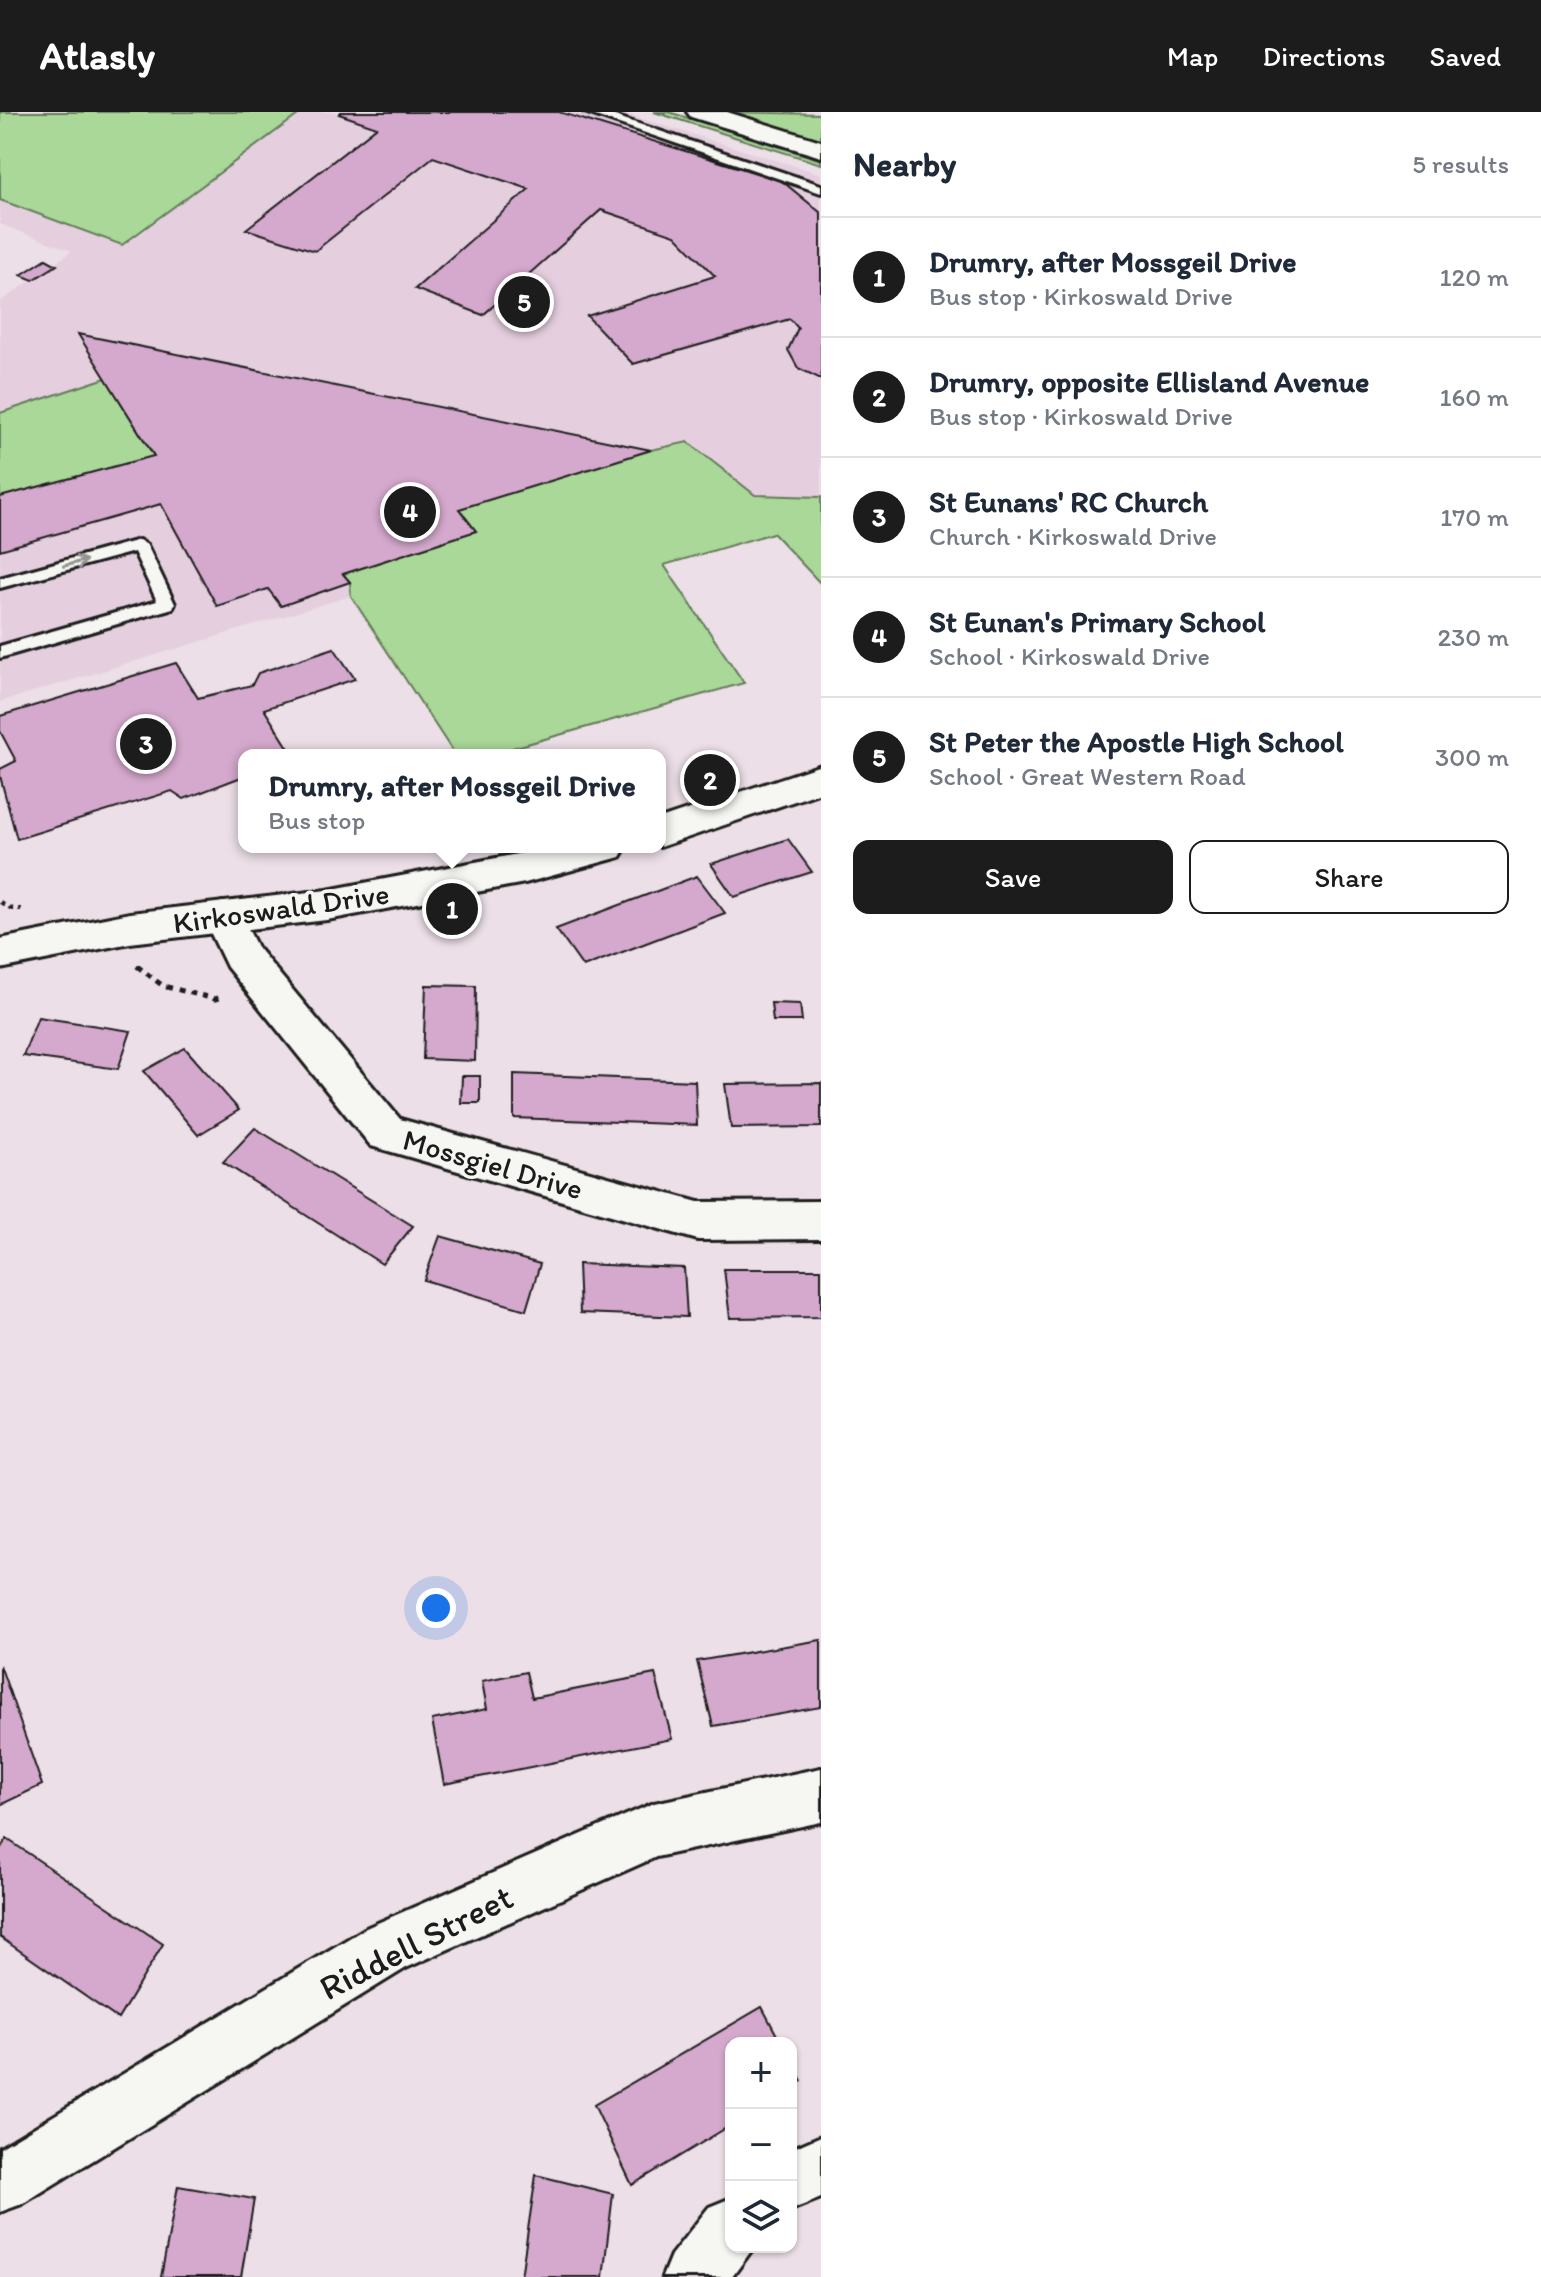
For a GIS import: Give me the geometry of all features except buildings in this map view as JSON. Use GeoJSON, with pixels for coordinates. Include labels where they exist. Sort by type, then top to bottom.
{"type":"FeatureCollection","features":[{"type":"Feature","properties":{"kind":"street"},"geometry":{"type":"LineString","coordinates":[[700,112],[821,149]]}},
{"type":"Feature","properties":{"kind":"street"},"geometry":{"type":"LineString","coordinates":[[666,831],[821,778]]}},
{"type":"Feature","properties":{"kind":"street","name":"Kirkoswald Drive"},"geometry":{"type":"LineString","coordinates":[[0,954],[130,928],[327,905],[525,869],[585,853]]}},
{"type":"Feature","properties":{"kind":"street","name":"Mossgiel Drive"},"geometry":{"type":"LineString","coordinates":[[223,917],[241,956],[386,1133],[698,1221],[821,1220]]}},
{"type":"Feature","properties":{"kind":"street","name":"Riddell Street"},"geometry":{"type":"LineString","coordinates":[[0,2182],[386,1948],[654,1830],[821,1795]]}},
{"type":"Feature","properties":{"kind":"street"},"geometry":{"type":"LineString","coordinates":[[797,2177],[821,2166]]}},
{"type":"Feature","properties":{"kind":"street"},"geometry":{"type":"LineString","coordinates":[[693,2277],[725,2237]]}},
{"type":"Feature","properties":{"kind":"lane"},"geometry":{"type":"LineString","coordinates":[[590,112],[821,189]]}},
{"type":"Feature","properties":{"kind":"lane"},"geometry":{"type":"LineString","coordinates":[[0,583],[139,545],[167,604],[0,652]]}},
{"type":"Feature","properties":{"kind":"shaded area"},"geometry":{"type":"Polygon","coordinates":[[[0,112],[620,112],[821,174],[821,584],[773,533],[664,565],[744,683],[509,749],[451,749],[351,596],[0,702],[0,302],[72,251],[0,224],[0,112]]]}},
{"type":"Feature","properties":{"kind":"green space"},"geometry":{"type":"Polygon","coordinates":[[[0,112],[302,112],[122,245],[0,200],[0,112]]]}},
{"type":"Feature","properties":{"kind":"green space"},"geometry":{"type":"Polygon","coordinates":[[[654,112],[669,112],[821,160],[821,164],[654,112]]]}},
{"type":"Feature","properties":{"kind":"green space"},"geometry":{"type":"Polygon","coordinates":[[[730,112],[821,114],[821,140],[730,112]]]}},
{"type":"Feature","properties":{"kind":"green space"},"geometry":{"type":"Polygon","coordinates":[[[106,378],[154,456],[0,497],[0,413],[106,378]]]}},
{"type":"Feature","properties":{"kind":"green space"},"geometry":{"type":"Polygon","coordinates":[[[688,442],[755,495],[821,497],[821,584],[773,533],[664,565],[744,683],[509,749],[451,749],[351,596],[350,582],[343,574],[476,531],[459,509],[651,450],[688,442]]]}},
{"type":"Feature","properties":{"kind":"place","name":"St Peter the Apostle High School"},"geometry":{"type":"Point","coordinates":[524,302]}},
{"type":"Feature","properties":{"kind":"place","name":"St Eunan's Primary School"},"geometry":{"type":"Point","coordinates":[410,512]}},
{"type":"Feature","properties":{"kind":"place","name":"St Eunans' RC Church"},"geometry":{"type":"Point","coordinates":[146,744]}},
{"type":"Feature","properties":{"kind":"place","name":"Drumry, opposite Ellisland Avenue"},"geometry":{"type":"Point","coordinates":[710,780]}},
{"type":"Feature","properties":{"kind":"place","name":"Drumry, after Mossgeil Drive"},"geometry":{"type":"Point","coordinates":[452,909]}}]}
